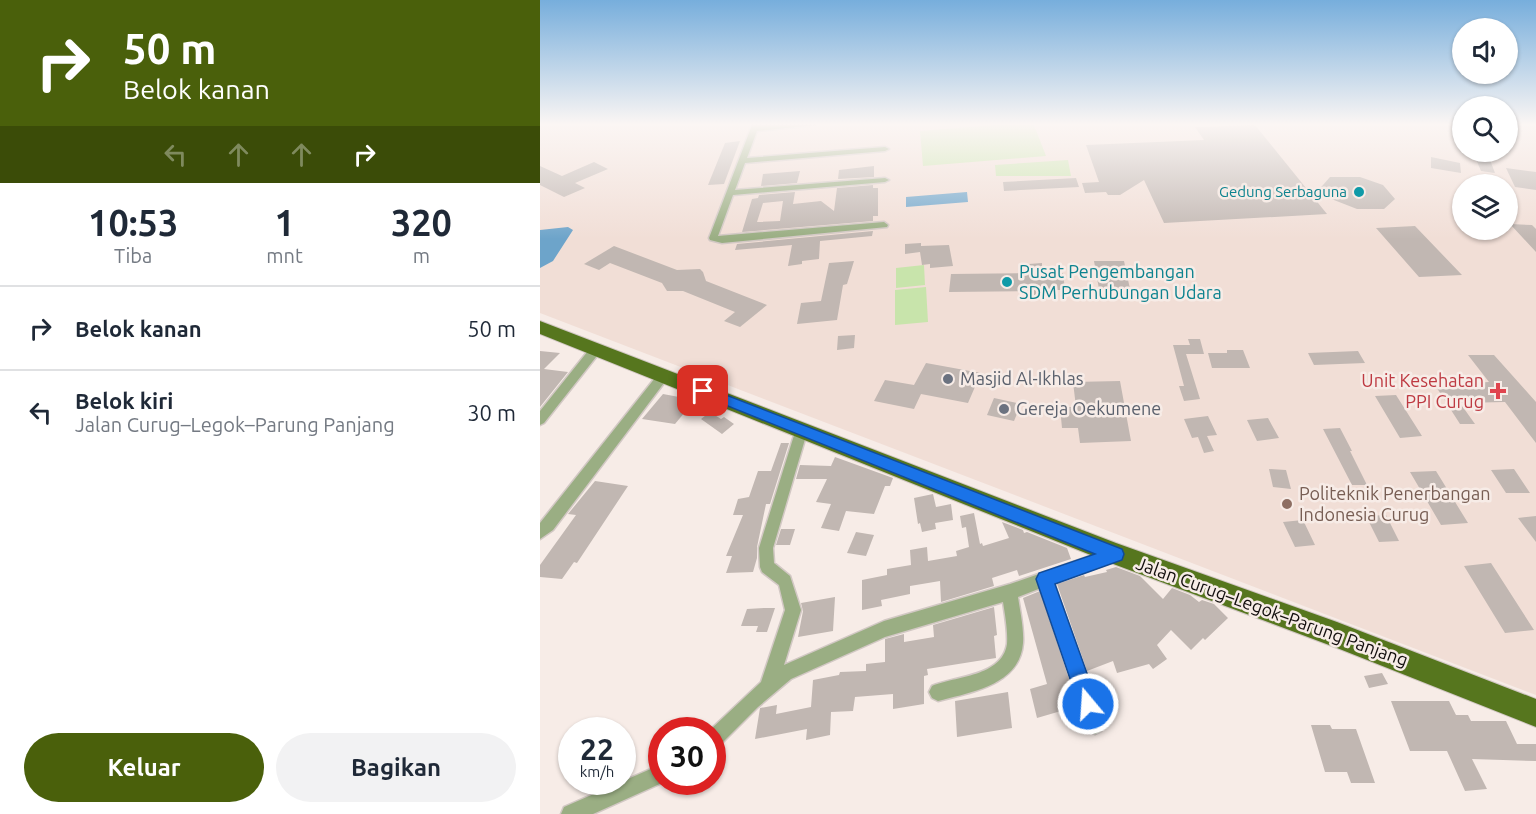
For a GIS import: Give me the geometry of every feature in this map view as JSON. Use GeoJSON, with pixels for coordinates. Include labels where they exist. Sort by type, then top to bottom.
{"type":"FeatureCollection","features":[{"type":"Feature","properties":{"kind":"main road","name":"Jalan Curug–Legok–Parung Panjang"},"geometry":{"type":"LineString","coordinates":[[542,330],[802,429],[1116,554],[1337,635],[1536,713]]}},
{"type":"Feature","properties":{"kind":"street"},"geometry":{"type":"LineString","coordinates":[[742,163],[714,235],[716,240],[884,225]]}},
{"type":"Feature","properties":{"kind":"street"},"geometry":{"type":"LineString","coordinates":[[730,193],[885,180]]}},
{"type":"Feature","properties":{"kind":"street"},"geometry":{"type":"LineString","coordinates":[[540,420],[596,349]]}},
{"type":"Feature","properties":{"kind":"street"},"geometry":{"type":"LineString","coordinates":[[540,532],[548,525],[663,376]]}},
{"type":"Feature","properties":{"kind":"street"},"geometry":{"type":"LineString","coordinates":[[768,689],[793,610],[785,581],[767,567],[766,548],[802,429]]}},
{"type":"Feature","properties":{"kind":"street"},"geometry":{"type":"LineString","coordinates":[[726,727],[785,673],[864,637],[927,615],[1011,592],[1116,554]]}},
{"type":"Feature","properties":{"kind":"street"},"geometry":{"type":"LineString","coordinates":[[1045,579],[1095,725]]}},
{"type":"Feature","properties":{"kind":"street"},"geometry":{"type":"LineString","coordinates":[[938,692],[980,681],[1001,670],[1008,662],[1015,645],[1011,592]]}},
{"type":"Feature","properties":{"kind":"street"},"geometry":{"type":"LineString","coordinates":[[571,814],[648,779]]}},
{"type":"Feature","properties":{"kind":"shaded area","name":"Politeknik Penerbangan Indonesia Curug"},"geometry":{"type":"Polygon","coordinates":[[[540,163],[1536,163],[1536,695],[540,313],[540,163]]]}},
{"type":"Feature","properties":{"kind":"green space"},"geometry":{"type":"Polygon","coordinates":[[[923,163],[960,163],[923,166],[923,163]]]}},
{"type":"Feature","properties":{"kind":"green space"},"geometry":{"type":"Polygon","coordinates":[[[1069,163],[1071,176],[996,176],[995,165],[1069,163]]]}},
{"type":"Feature","properties":{"kind":"green space"},"geometry":{"type":"Polygon","coordinates":[[[924,265],[925,285],[896,288],[896,268],[924,265]]]}},
{"type":"Feature","properties":{"kind":"green space"},"geometry":{"type":"Polygon","coordinates":[[[926,287],[928,322],[895,325],[895,290],[926,287]]]}},
{"type":"Feature","properties":{"kind":"water"},"geometry":{"type":"Polygon","coordinates":[[[967,192],[968,202],[906,207],[906,197],[967,192]]]}},
{"type":"Feature","properties":{"kind":"water"},"geometry":{"type":"Polygon","coordinates":[[[568,227],[573,230],[553,261],[540,268],[540,230],[568,227]]]}},
{"type":"Feature","properties":{"kind":"building"},"geometry":{"type":"Polygon","coordinates":[[[592,163],[608,169],[575,183],[585,188],[564,197],[540,185],[540,166],[562,176],[592,163]]]}},
{"type":"Feature","properties":{"kind":"building"},"geometry":{"type":"Polygon","coordinates":[[[717,163],[732,163],[724,184],[708,185],[717,163]]]}},
{"type":"Feature","properties":{"kind":"building"},"geometry":{"type":"Polygon","coordinates":[[[1092,163],[1286,163],[1327,214],[1164,223],[1144,180],[1120,195],[1108,195],[1106,192],[1085,193],[1082,183],[1099,182],[1092,163]]]}},
{"type":"Feature","properties":{"kind":"building"},"geometry":{"type":"Polygon","coordinates":[[[1431,163],[1460,163],[1461,173],[1431,168],[1431,163]]]}},
{"type":"Feature","properties":{"kind":"building"},"geometry":{"type":"Polygon","coordinates":[[[1478,163],[1491,163],[1495,173],[1481,171],[1478,163]]]}},
{"type":"Feature","properties":{"kind":"building"},"geometry":{"type":"Polygon","coordinates":[[[874,166],[874,177],[838,179],[839,170],[874,166]]]}},
{"type":"Feature","properties":{"kind":"building"},"geometry":{"type":"Polygon","coordinates":[[[1506,168],[1536,172],[1536,190],[1518,187],[1518,174],[1509,174],[1506,168]]]}},
{"type":"Feature","properties":{"kind":"building"},"geometry":{"type":"Polygon","coordinates":[[[800,171],[797,183],[761,186],[763,174],[800,171]]]}},
{"type":"Feature","properties":{"kind":"building","name":"Gedung Serbaguna"},"geometry":{"type":"Polygon","coordinates":[[[1330,177],[1360,177],[1383,185],[1395,199],[1384,209],[1357,209],[1316,193],[1330,177]]]}},
{"type":"Feature","properties":{"kind":"building"},"geometry":{"type":"Polygon","coordinates":[[[1076,178],[1079,187],[1004,191],[1003,182],[1076,178]]]}},
{"type":"Feature","properties":{"kind":"building"},"geometry":{"type":"Polygon","coordinates":[[[873,185],[873,188],[878,188],[878,216],[873,216],[873,221],[742,232],[752,199],[758,198],[759,195],[795,192],[793,204],[821,201],[834,211],[837,188],[873,185]],[[783,201],[763,203],[757,222],[780,221],[783,201]]]}},
{"type":"Feature","properties":{"kind":"building"},"geometry":{"type":"Polygon","coordinates":[[[1518,224],[1532,225],[1536,229],[1536,252],[1518,233],[1518,224]]]}},
{"type":"Feature","properties":{"kind":"building"},"geometry":{"type":"Polygon","coordinates":[[[1415,226],[1462,275],[1419,277],[1376,228],[1415,226]]]}},
{"type":"Feature","properties":{"kind":"building"},"geometry":{"type":"Polygon","coordinates":[[[873,231],[872,236],[820,241],[819,259],[788,266],[792,245],[735,250],[737,244],[873,231]]]}},
{"type":"Feature","properties":{"kind":"building"},"geometry":{"type":"Polygon","coordinates":[[[921,243],[921,246],[949,245],[953,266],[930,268],[930,264],[922,265],[920,252],[905,254],[905,244],[921,243]]]}},
{"type":"Feature","properties":{"kind":"building"},"geometry":{"type":"Polygon","coordinates":[[[614,246],[677,270],[700,269],[706,281],[767,305],[740,327],[724,321],[735,312],[683,291],[667,291],[662,283],[610,263],[599,270],[584,264],[614,246]]]}},
{"type":"Feature","properties":{"kind":"building"},"geometry":{"type":"Polygon","coordinates":[[[854,261],[847,284],[843,285],[837,320],[797,324],[801,303],[821,301],[829,263],[854,261]]]}},
{"type":"Feature","properties":{"kind":"building"},"geometry":{"type":"Polygon","coordinates":[[[1094,261],[1124,261],[1130,289],[1099,289],[1094,261]]]}},
{"type":"Feature","properties":{"kind":"building","name":"Pusat Pengembangan SDM Perhubungan Udara"},"geometry":{"type":"Polygon","coordinates":[[[1042,263],[1042,273],[1063,273],[1065,290],[1044,290],[1044,297],[1030,297],[1030,291],[949,292],[951,274],[1030,273],[1029,264],[1042,263]]]}},
{"type":"Feature","properties":{"kind":"building"},"geometry":{"type":"Polygon","coordinates":[[[855,335],[854,348],[837,350],[838,336],[855,335]]]}},
{"type":"Feature","properties":{"kind":"building"},"geometry":{"type":"Polygon","coordinates":[[[1188,339],[1200,339],[1204,354],[1186,354],[1200,399],[1184,401],[1179,386],[1184,386],[1173,345],[1190,345],[1188,339]]]}},
{"type":"Feature","properties":{"kind":"building"},"geometry":{"type":"Polygon","coordinates":[[[1227,350],[1243,350],[1250,368],[1212,368],[1208,353],[1227,353],[1227,350]]]}},
{"type":"Feature","properties":{"kind":"building"},"geometry":{"type":"Polygon","coordinates":[[[540,351],[560,353],[544,369],[568,372],[540,407],[540,351]]]}},
{"type":"Feature","properties":{"kind":"building"},"geometry":{"type":"Polygon","coordinates":[[[1358,351],[1365,363],[1314,365],[1308,353],[1358,351]]]}},
{"type":"Feature","properties":{"kind":"building","name":"Unit Kesehatan PPI Curug"},"geometry":{"type":"Polygon","coordinates":[[[1468,355],[1494,355],[1536,402],[1536,443],[1505,402],[1460,403],[1475,424],[1460,424],[1435,385],[1489,382],[1468,355]]]}},
{"type":"Feature","properties":{"kind":"building","name":"Masjid Al-Ikhlas"},"geometry":{"type":"Polygon","coordinates":[[[926,363],[981,373],[968,403],[921,394],[914,409],[874,401],[885,380],[914,385],[926,363]]]}},
{"type":"Feature","properties":{"kind":"building"},"geometry":{"type":"Polygon","coordinates":[[[1120,381],[1131,441],[1080,443],[1078,428],[1062,428],[1060,407],[1076,407],[1073,382],[1120,381]]]}},
{"type":"Feature","properties":{"kind":"building"},"geometry":{"type":"Polygon","coordinates":[[[663,394],[695,400],[675,424],[642,419],[663,394]]]}},
{"type":"Feature","properties":{"kind":"building"},"geometry":{"type":"Polygon","coordinates":[[[1396,395],[1422,436],[1400,438],[1375,396],[1396,395]]]}},
{"type":"Feature","properties":{"kind":"building","name":"Gereja Oekumene"},"geometry":{"type":"Polygon","coordinates":[[[994,398],[1021,404],[1014,421],[987,415],[994,398]]]}},
{"type":"Feature","properties":{"kind":"building"},"geometry":{"type":"Polygon","coordinates":[[[710,412],[734,424],[722,434],[701,419],[710,412]]]}},
{"type":"Feature","properties":{"kind":"building"},"geometry":{"type":"Polygon","coordinates":[[[1208,416],[1217,435],[1207,436],[1214,451],[1204,453],[1198,437],[1192,438],[1184,419],[1208,416]]]}},
{"type":"Feature","properties":{"kind":"building"},"geometry":{"type":"Polygon","coordinates":[[[1268,418],[1279,438],[1257,441],[1247,420],[1268,418]]]}},
{"type":"Feature","properties":{"kind":"building"},"geometry":{"type":"Polygon","coordinates":[[[1340,428],[1367,485],[1352,485],[1323,429],[1340,428]]]}},
{"type":"Feature","properties":{"kind":"building"},"geometry":{"type":"Polygon","coordinates":[[[781,443],[789,443],[770,504],[766,504],[753,572],[726,573],[732,556],[726,556],[743,515],[733,515],[738,499],[749,497],[758,471],[771,471],[781,443]]]}},
{"type":"Feature","properties":{"kind":"building"},"geometry":{"type":"Polygon","coordinates":[[[835,457],[893,478],[890,486],[885,486],[874,514],[846,511],[839,531],[821,528],[831,504],[816,502],[827,479],[796,479],[800,465],[831,466],[835,457]]]}},
{"type":"Feature","properties":{"kind":"building"},"geometry":{"type":"Polygon","coordinates":[[[1269,469],[1286,470],[1291,489],[1273,487],[1269,469]]]}},
{"type":"Feature","properties":{"kind":"building"},"geometry":{"type":"Polygon","coordinates":[[[1514,469],[1530,493],[1506,493],[1491,470],[1514,469]]]}},
{"type":"Feature","properties":{"kind":"building"},"geometry":{"type":"Polygon","coordinates":[[[1436,471],[1468,523],[1441,525],[1410,472],[1436,471]]]}},
{"type":"Feature","properties":{"kind":"building"},"geometry":{"type":"Polygon","coordinates":[[[595,481],[628,486],[577,563],[574,562],[562,579],[540,577],[540,565],[576,515],[568,514],[595,481]]]}},
{"type":"Feature","properties":{"kind":"building"},"geometry":{"type":"Polygon","coordinates":[[[933,494],[936,507],[951,504],[953,520],[935,523],[936,529],[922,532],[920,523],[918,524],[914,498],[933,494]]]}},
{"type":"Feature","properties":{"kind":"building"},"geometry":{"type":"Polygon","coordinates":[[[974,513],[980,544],[982,543],[983,546],[1009,538],[1002,522],[1023,530],[1024,533],[1027,532],[1067,548],[1071,559],[1019,576],[1017,570],[992,578],[994,586],[941,602],[940,581],[910,586],[910,594],[881,600],[882,606],[862,610],[862,580],[887,575],[887,569],[911,565],[910,550],[927,547],[928,561],[957,556],[956,551],[969,547],[966,527],[962,528],[960,516],[974,513]]]}},
{"type":"Feature","properties":{"kind":"building"},"geometry":{"type":"Polygon","coordinates":[[[1386,515],[1399,541],[1379,542],[1366,516],[1386,515]]]}},
{"type":"Feature","properties":{"kind":"building"},"geometry":{"type":"Polygon","coordinates":[[[1536,516],[1536,542],[1518,518],[1536,516]]]}},
{"type":"Feature","properties":{"kind":"building"},"geometry":{"type":"Polygon","coordinates":[[[1303,520],[1315,545],[1295,547],[1283,522],[1303,520]]]}},
{"type":"Feature","properties":{"kind":"building"},"geometry":{"type":"Polygon","coordinates":[[[781,529],[795,529],[790,545],[776,545],[781,529]]]}},
{"type":"Feature","properties":{"kind":"building"},"geometry":{"type":"Polygon","coordinates":[[[856,532],[874,535],[866,556],[847,553],[856,532]]]}},
{"type":"Feature","properties":{"kind":"building"},"geometry":{"type":"Polygon","coordinates":[[[1491,563],[1534,630],[1505,633],[1464,566],[1491,563]]]}},
{"type":"Feature","properties":{"kind":"building"},"geometry":{"type":"Polygon","coordinates":[[[1116,567],[1140,576],[1163,599],[1172,588],[1190,595],[1199,602],[1202,600],[1214,604],[1228,618],[1191,650],[1171,630],[1157,645],[1167,659],[1153,669],[1149,664],[1117,673],[1113,661],[1087,671],[1057,584],[1084,575],[1085,577],[1107,572],[1106,570],[1116,567]]]}},
{"type":"Feature","properties":{"kind":"building"},"geometry":{"type":"Polygon","coordinates":[[[1040,591],[1078,706],[1037,718],[1030,689],[1047,684],[1023,598],[1040,591]]]}},
{"type":"Feature","properties":{"kind":"building"},"geometry":{"type":"Polygon","coordinates":[[[835,597],[833,631],[798,637],[803,611],[801,603],[835,597]]]}},
{"type":"Feature","properties":{"kind":"building"},"geometry":{"type":"Polygon","coordinates":[[[994,607],[997,635],[994,636],[996,658],[927,669],[928,675],[924,676],[924,704],[893,709],[893,694],[855,697],[853,711],[831,712],[830,735],[806,740],[807,729],[755,739],[760,708],[777,705],[776,714],[811,707],[813,680],[839,675],[840,672],[866,671],[866,664],[885,662],[885,639],[904,634],[904,642],[934,637],[933,625],[994,607]]]}},
{"type":"Feature","properties":{"kind":"building"},"geometry":{"type":"Polygon","coordinates":[[[775,608],[767,632],[756,632],[758,626],[741,626],[747,609],[775,608]]]}},
{"type":"Feature","properties":{"kind":"building"},"geometry":{"type":"Polygon","coordinates":[[[1382,673],[1388,684],[1369,688],[1364,676],[1382,673]]]}},
{"type":"Feature","properties":{"kind":"building"},"geometry":{"type":"Polygon","coordinates":[[[1008,692],[1012,728],[957,737],[955,701],[1008,692]]]}},
{"type":"Feature","properties":{"kind":"building"},"geometry":{"type":"Polygon","coordinates":[[[1391,701],[1449,701],[1456,715],[1468,715],[1471,721],[1506,721],[1517,744],[1536,744],[1536,761],[1472,759],[1487,789],[1465,791],[1447,751],[1410,751],[1391,701]]]}},
{"type":"Feature","properties":{"kind":"building"},"geometry":{"type":"Polygon","coordinates":[[[1311,725],[1330,725],[1332,729],[1356,729],[1375,783],[1351,783],[1347,772],[1325,772],[1311,725]]]}},
{"type":"Feature","properties":{"kind":"place","name":"Gedung Serbaguna"},"geometry":{"type":"Point","coordinates":[1359,192]}},
{"type":"Feature","properties":{"kind":"place","name":"Pusat Pengembangan SDM Perhubungan Udara"},"geometry":{"type":"Point","coordinates":[1007,282]}},
{"type":"Feature","properties":{"kind":"place","name":"Masjid Al-Ikhlas"},"geometry":{"type":"Point","coordinates":[948,379]}},
{"type":"Feature","properties":{"kind":"place","name":"Unit Kesehatan PPI Curug"},"geometry":{"type":"Point","coordinates":[1498,391]}},
{"type":"Feature","properties":{"kind":"place","name":"Gereja Oekumene"},"geometry":{"type":"Point","coordinates":[1004,409]}},
{"type":"Feature","properties":{"kind":"place","name":"Politeknik Penerbangan Indonesia Curug"},"geometry":{"type":"Point","coordinates":[1287,504]}},
{"type":"Feature","properties":{"kind":"route"},"geometry":{"type":"LineString","coordinates":[[703,391],[1116,554],[1045,579],[1088,704]]}}]}
